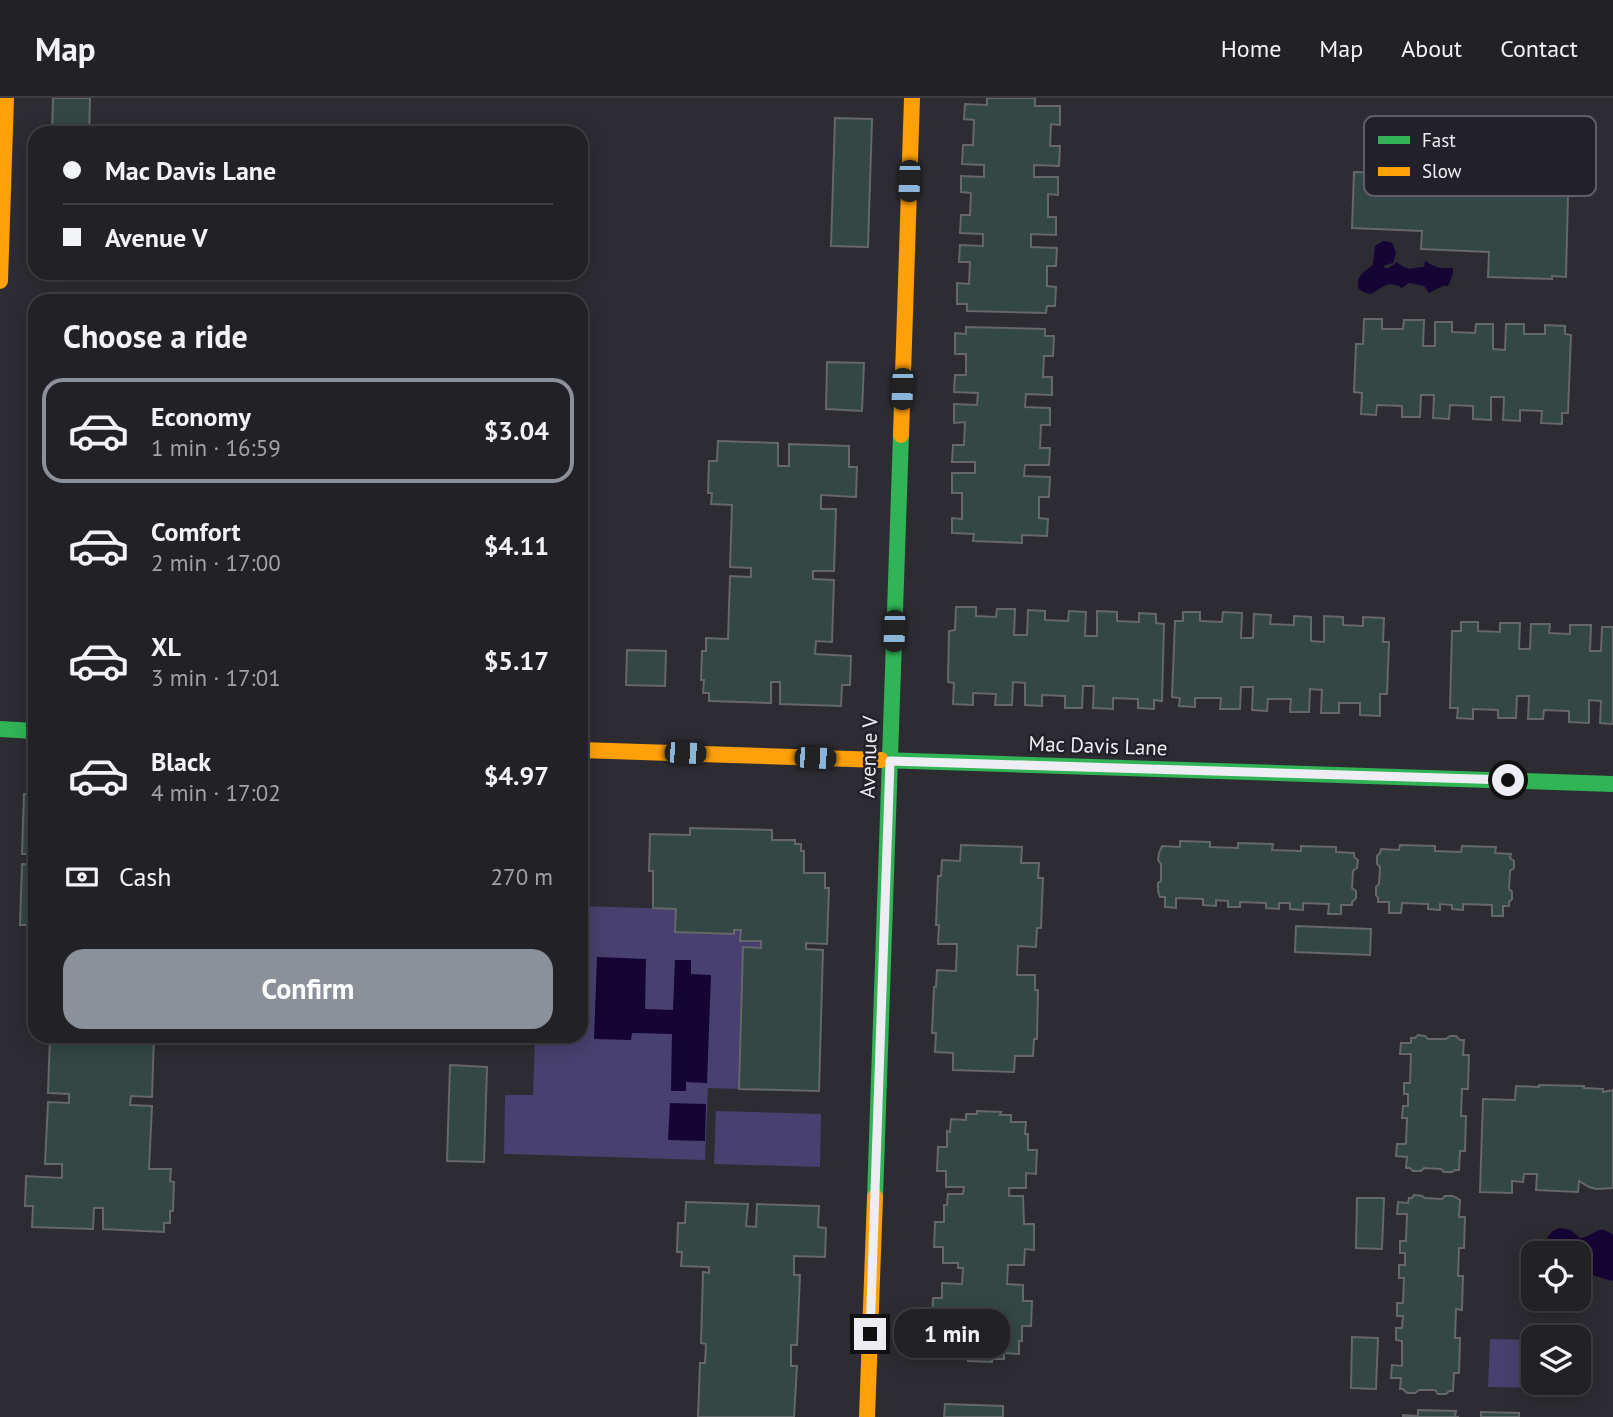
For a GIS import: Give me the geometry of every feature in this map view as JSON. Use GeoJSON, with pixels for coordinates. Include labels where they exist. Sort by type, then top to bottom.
{"type":"FeatureCollection","features":[{"type":"Feature","properties":{"kind":"street"},"geometry":{"type":"LineString","coordinates":[[0,281],[6,98]]}},
{"type":"Feature","properties":{"kind":"street","name":"Avenue V"},"geometry":{"type":"LineString","coordinates":[[867,1417],[912,98]]}},
{"type":"Feature","properties":{"kind":"street"},"geometry":{"type":"LineString","coordinates":[[0,729],[28,731]]}},
{"type":"Feature","properties":{"kind":"street","name":"Mac Davis Lane"},"geometry":{"type":"LineString","coordinates":[[588,750],[1613,784]]}},
{"type":"Feature","properties":{"kind":"shaded area"},"geometry":{"type":"Polygon","coordinates":[[[1383,241],[1393,244],[1396,253],[1393,263],[1385,265],[1384,268],[1397,262],[1408,268],[1424,267],[1426,261],[1439,267],[1453,268],[1448,286],[1429,293],[1424,286],[1409,283],[1402,288],[1393,284],[1386,285],[1371,294],[1359,289],[1360,276],[1373,265],[1375,246],[1383,241]]]}},
{"type":"Feature","properties":{"kind":"shaded area"},"geometry":{"type":"Polygon","coordinates":[[[588,906],[676,909],[675,932],[733,934],[734,930],[741,930],[740,941],[761,941],[761,948],[743,947],[739,1089],[708,1088],[705,1160],[504,1154],[505,1095],[533,1095],[535,1043],[588,1043],[588,906]]]}},
{"type":"Feature","properties":{"kind":"shaded area"},"geometry":{"type":"Polygon","coordinates":[[[597,957],[646,959],[645,1009],[673,1010],[675,960],[691,960],[691,974],[711,975],[707,1083],[686,1082],[686,1091],[671,1091],[672,1034],[632,1033],[631,1040],[594,1039],[597,957]]]}},
{"type":"Feature","properties":{"kind":"shaded area"},"geometry":{"type":"Polygon","coordinates":[[[670,1103],[706,1104],[705,1141],[668,1140],[670,1103]]]}},
{"type":"Feature","properties":{"kind":"shaded area"},"geometry":{"type":"Polygon","coordinates":[[[716,1111],[821,1114],[820,1167],[714,1164],[716,1111]]]}},
{"type":"Feature","properties":{"kind":"shaded area"},"geometry":{"type":"Polygon","coordinates":[[[1555,1230],[1571,1230],[1580,1238],[1599,1230],[1613,1235],[1613,1281],[1591,1275],[1591,1241],[1547,1241],[1555,1230]]]}},
{"type":"Feature","properties":{"kind":"shaded area"},"geometry":{"type":"Polygon","coordinates":[[[1490,1339],[1521,1340],[1521,1388],[1488,1387],[1490,1339]]]}},
{"type":"Feature","properties":{"kind":"building"},"geometry":{"type":"Polygon","coordinates":[[[53,98],[90,98],[89,126],[52,126],[53,98]]]}},
{"type":"Feature","properties":{"kind":"building"},"geometry":{"type":"Polygon","coordinates":[[[987,98],[1035,98],[1035,106],[1060,106],[1060,125],[1051,124],[1050,146],[1060,146],[1059,166],[1034,165],[1034,177],[1058,177],[1058,195],[1048,194],[1048,217],[1056,217],[1056,235],[1031,234],[1031,247],[1057,248],[1056,266],[1047,266],[1047,286],[1056,287],[1055,306],[1047,306],[1046,313],[967,311],[967,304],[957,304],[957,283],[969,284],[970,262],[959,262],[960,245],[983,246],[983,234],[960,233],[961,215],[970,215],[971,193],[961,192],[961,176],[984,177],[984,165],[962,164],[963,145],[973,145],[974,120],[964,119],[965,104],[987,105],[987,98]]]}},
{"type":"Feature","properties":{"kind":"building"},"geometry":{"type":"Polygon","coordinates":[[[835,118],[872,119],[868,247],[831,246],[835,118]]]}},
{"type":"Feature","properties":{"kind":"building"},"geometry":{"type":"Polygon","coordinates":[[[1354,172],[1364,172],[1364,196],[1568,196],[1566,277],[1488,277],[1489,252],[1421,249],[1422,231],[1352,228],[1354,172]]]}},
{"type":"Feature","properties":{"kind":"building"},"geometry":{"type":"Polygon","coordinates":[[[1364,319],[1382,319],[1382,329],[1403,329],[1404,320],[1424,320],[1423,346],[1435,346],[1435,322],[1452,322],[1452,332],[1475,333],[1476,324],[1493,324],[1493,349],[1505,350],[1506,324],[1524,324],[1524,334],[1545,334],[1545,325],[1565,326],[1565,334],[1571,335],[1568,413],[1562,413],[1562,424],[1541,423],[1542,411],[1520,410],[1520,421],[1503,420],[1504,397],[1491,397],[1491,420],[1473,419],[1473,406],[1450,405],[1449,419],[1433,418],[1434,395],[1421,395],[1420,417],[1402,417],[1402,406],[1377,405],[1376,415],[1361,414],[1362,393],[1354,392],[1356,344],[1363,344],[1364,319]]]}},
{"type":"Feature","properties":{"kind":"building"},"geometry":{"type":"Polygon","coordinates":[[[966,327],[1045,329],[1045,336],[1054,336],[1053,356],[1044,356],[1043,377],[1052,377],[1052,395],[1026,394],[1025,407],[1050,408],[1050,425],[1041,425],[1040,448],[1050,448],[1049,465],[1025,465],[1024,476],[1050,477],[1049,497],[1039,497],[1039,518],[1048,519],[1047,536],[1022,535],[1022,543],[973,541],[974,534],[952,533],[952,518],[962,519],[962,493],[952,493],[952,473],[975,473],[975,462],[952,462],[953,445],[964,445],[965,422],[954,423],[954,404],[977,405],[978,393],[954,392],[955,375],[966,375],[966,354],[955,354],[955,333],[966,334],[966,327]]]}},
{"type":"Feature","properties":{"kind":"building"},"geometry":{"type":"Polygon","coordinates":[[[827,362],[864,363],[862,411],[826,409],[827,362]]]}},
{"type":"Feature","properties":{"kind":"building"},"geometry":{"type":"Polygon","coordinates":[[[718,441],[778,443],[778,466],[789,466],[789,444],[849,446],[849,467],[857,467],[856,497],[821,495],[821,509],[836,509],[834,571],[813,571],[813,579],[834,580],[832,642],[816,641],[815,654],[851,656],[850,685],[842,685],[841,706],[780,704],[780,682],[771,682],[771,703],[709,701],[709,693],[703,693],[702,651],[706,651],[706,638],[728,639],[730,576],[751,577],[751,568],[730,567],[732,505],[711,504],[712,493],[708,493],[709,461],[717,461],[718,441]]]}},
{"type":"Feature","properties":{"kind":"building"},"geometry":{"type":"Polygon","coordinates":[[[956,607],[976,607],[976,616],[996,617],[997,609],[1015,609],[1014,635],[1027,635],[1028,610],[1045,611],[1045,620],[1068,621],[1069,611],[1086,612],[1085,636],[1097,636],[1097,611],[1117,612],[1117,621],[1139,622],[1139,613],[1156,614],[1156,623],[1164,624],[1162,701],[1154,700],[1154,709],[1138,708],[1138,699],[1113,698],[1113,709],[1093,708],[1094,686],[1083,686],[1082,708],[1065,708],[1065,696],[1042,695],[1042,706],[1025,705],[1025,683],[1013,682],[1012,705],[995,705],[996,694],[973,693],[973,705],[953,704],[954,683],[948,682],[949,631],[955,630],[956,607]]]}},
{"type":"Feature","properties":{"kind":"building"},"geometry":{"type":"Polygon","coordinates":[[[1183,612],[1200,612],[1200,621],[1222,622],[1223,612],[1242,613],[1241,638],[1253,638],[1254,614],[1271,615],[1270,624],[1294,625],[1294,616],[1311,617],[1311,641],[1324,642],[1324,616],[1343,617],[1343,625],[1363,626],[1363,617],[1384,618],[1383,642],[1389,642],[1387,694],[1380,694],[1380,716],[1360,715],[1360,703],[1339,703],[1339,713],[1321,713],[1322,690],[1310,689],[1309,712],[1290,712],[1291,699],[1268,699],[1267,711],[1252,710],[1253,687],[1241,687],[1240,709],[1220,709],[1221,698],[1195,698],[1195,707],[1179,706],[1180,698],[1172,697],[1175,621],[1183,621],[1183,612]]]}},
{"type":"Feature","properties":{"kind":"building"},"geometry":{"type":"Polygon","coordinates":[[[1461,622],[1478,622],[1478,631],[1500,632],[1500,623],[1520,623],[1519,649],[1530,649],[1531,624],[1550,624],[1549,633],[1570,634],[1570,625],[1591,625],[1590,651],[1601,651],[1602,627],[1613,627],[1613,724],[1600,723],[1601,701],[1589,700],[1589,723],[1569,722],[1569,711],[1544,710],[1543,719],[1528,719],[1529,696],[1517,696],[1516,718],[1498,718],[1498,710],[1473,709],[1473,719],[1457,718],[1458,708],[1450,708],[1452,631],[1461,631],[1461,622]]]}},
{"type":"Feature","properties":{"kind":"building"},"geometry":{"type":"Polygon","coordinates":[[[627,650],[666,651],[665,686],[626,685],[627,650]]]}},
{"type":"Feature","properties":{"kind":"building"},"geometry":{"type":"Polygon","coordinates":[[[24,794],[28,794],[28,854],[22,854],[24,794]]]}},
{"type":"Feature","properties":{"kind":"building"},"geometry":{"type":"Polygon","coordinates":[[[690,828],[772,830],[772,840],[795,840],[795,844],[801,844],[801,851],[804,851],[804,873],[825,873],[825,888],[829,888],[827,944],[806,943],[806,949],[823,950],[819,1091],[739,1089],[743,947],[761,948],[761,941],[740,941],[741,930],[734,930],[734,934],[675,932],[676,909],[653,908],[653,871],[649,871],[650,834],[690,835],[690,828]]]}},
{"type":"Feature","properties":{"kind":"building"},"geometry":{"type":"Polygon","coordinates":[[[1180,841],[1210,842],[1210,847],[1238,848],[1238,843],[1273,844],[1272,850],[1301,851],[1301,846],[1336,847],[1336,852],[1354,853],[1358,860],[1357,868],[1353,871],[1352,888],[1356,891],[1356,898],[1352,905],[1341,905],[1341,914],[1328,914],[1329,904],[1303,903],[1303,910],[1290,909],[1290,903],[1279,903],[1279,909],[1266,908],[1266,903],[1240,902],[1240,907],[1228,907],[1228,901],[1216,900],[1216,906],[1203,905],[1203,899],[1176,898],[1176,908],[1165,907],[1165,897],[1160,897],[1158,891],[1158,883],[1161,881],[1159,853],[1162,846],[1180,847],[1180,841]]]}},
{"type":"Feature","properties":{"kind":"building"},"geometry":{"type":"Polygon","coordinates":[[[961,845],[1022,847],[1021,863],[1039,863],[1038,878],[1043,878],[1041,928],[1037,928],[1036,947],[1018,946],[1017,975],[1035,975],[1035,990],[1038,990],[1037,1039],[1034,1039],[1033,1056],[1015,1056],[1014,1072],[953,1070],[953,1053],[935,1052],[936,1033],[932,1033],[937,970],[956,971],[957,944],[938,944],[938,876],[941,876],[942,860],[960,861],[961,845]]]}},
{"type":"Feature","properties":{"kind":"building"},"geometry":{"type":"Polygon","coordinates":[[[1400,845],[1435,846],[1435,851],[1461,852],[1462,846],[1496,847],[1495,853],[1511,854],[1510,858],[1514,861],[1514,868],[1510,871],[1509,889],[1512,899],[1509,906],[1503,906],[1503,916],[1492,916],[1492,905],[1463,904],[1463,910],[1440,904],[1440,910],[1428,909],[1428,904],[1402,903],[1401,913],[1389,913],[1389,902],[1378,902],[1376,895],[1380,867],[1377,864],[1377,856],[1381,849],[1399,850],[1400,845]]]}},
{"type":"Feature","properties":{"kind":"building"},"geometry":{"type":"Polygon","coordinates":[[[22,864],[28,864],[28,925],[20,925],[22,864]]]}},
{"type":"Feature","properties":{"kind":"building"},"geometry":{"type":"Polygon","coordinates":[[[1296,926],[1371,929],[1370,955],[1295,952],[1296,926]]]}},
{"type":"Feature","properties":{"kind":"building"},"geometry":{"type":"Polygon","coordinates":[[[1418,1035],[1428,1039],[1456,1036],[1464,1040],[1463,1055],[1469,1055],[1468,1089],[1462,1089],[1461,1116],[1466,1116],[1465,1151],[1460,1151],[1459,1170],[1452,1172],[1424,1168],[1421,1171],[1413,1171],[1406,1168],[1407,1157],[1396,1156],[1397,1144],[1406,1144],[1407,1118],[1402,1118],[1403,1106],[1408,1106],[1408,1094],[1404,1094],[1404,1083],[1410,1083],[1411,1054],[1400,1054],[1401,1043],[1411,1043],[1411,1038],[1418,1035]]]}},
{"type":"Feature","properties":{"kind":"building"},"geometry":{"type":"Polygon","coordinates":[[[50,1043],[154,1043],[152,1097],[131,1096],[130,1105],[152,1106],[149,1169],[171,1169],[170,1181],[174,1182],[173,1211],[170,1211],[170,1223],[164,1223],[164,1232],[103,1229],[103,1208],[94,1208],[93,1229],[32,1227],[33,1206],[25,1206],[26,1176],[62,1178],[62,1164],[45,1164],[48,1102],[69,1103],[69,1094],[48,1093],[50,1043]]]}},
{"type":"Feature","properties":{"kind":"building"},"geometry":{"type":"Polygon","coordinates":[[[450,1065],[487,1067],[484,1162],[447,1161],[450,1065]]]}},
{"type":"Feature","properties":{"kind":"building"},"geometry":{"type":"Polygon","coordinates":[[[1516,1086],[1584,1086],[1603,1089],[1603,1092],[1613,1090],[1613,1188],[1596,1189],[1579,1181],[1578,1192],[1536,1190],[1537,1174],[1524,1174],[1523,1182],[1512,1181],[1512,1193],[1480,1192],[1483,1099],[1515,1100],[1516,1086]]]}},
{"type":"Feature","properties":{"kind":"building"},"geometry":{"type":"Polygon","coordinates":[[[977,1111],[1001,1112],[1000,1115],[1011,1115],[1011,1122],[1026,1122],[1028,1150],[1037,1150],[1036,1174],[1026,1173],[1026,1188],[1009,1188],[1009,1196],[1023,1196],[1024,1224],[1034,1224],[1034,1250],[1025,1249],[1024,1265],[1008,1265],[1007,1284],[1023,1285],[1023,1301],[1032,1301],[1031,1326],[1022,1326],[1019,1354],[1004,1353],[1004,1359],[992,1359],[992,1362],[968,1361],[968,1358],[956,1357],[957,1351],[941,1351],[939,1322],[932,1322],[933,1298],[942,1298],[942,1283],[962,1284],[963,1268],[958,1268],[958,1263],[943,1263],[943,1247],[934,1247],[935,1222],[944,1222],[944,1205],[947,1205],[948,1194],[963,1194],[964,1187],[946,1187],[946,1171],[937,1171],[938,1147],[947,1147],[947,1131],[950,1132],[951,1119],[966,1120],[966,1114],[977,1114],[977,1111]]]}},
{"type":"Feature","properties":{"kind":"building"},"geometry":{"type":"Polygon","coordinates":[[[1414,1195],[1442,1199],[1445,1196],[1453,1196],[1460,1200],[1459,1217],[1465,1217],[1464,1248],[1459,1248],[1458,1276],[1463,1276],[1462,1310],[1456,1309],[1455,1338],[1460,1338],[1459,1373],[1454,1373],[1453,1391],[1446,1394],[1438,1394],[1435,1390],[1407,1393],[1400,1389],[1401,1378],[1391,1378],[1392,1365],[1402,1366],[1402,1341],[1396,1340],[1396,1328],[1402,1328],[1403,1316],[1397,1316],[1397,1303],[1403,1303],[1404,1278],[1399,1278],[1399,1265],[1405,1265],[1405,1253],[1400,1253],[1400,1241],[1406,1241],[1407,1214],[1397,1214],[1398,1202],[1408,1203],[1409,1198],[1414,1195]]]}},
{"type":"Feature","properties":{"kind":"building"},"geometry":{"type":"Polygon","coordinates":[[[1357,1198],[1384,1198],[1382,1249],[1356,1248],[1357,1198]]]}},
{"type":"Feature","properties":{"kind":"building"},"geometry":{"type":"Polygon","coordinates":[[[686,1202],[748,1204],[746,1226],[756,1227],[757,1204],[819,1206],[818,1227],[826,1228],[825,1257],[794,1256],[794,1275],[800,1275],[797,1345],[791,1345],[791,1366],[797,1366],[794,1417],[698,1417],[700,1363],[705,1363],[706,1344],[701,1343],[703,1272],[709,1273],[709,1267],[681,1266],[682,1252],[677,1252],[678,1223],[685,1223],[686,1202]]]}},
{"type":"Feature","properties":{"kind":"building"},"geometry":{"type":"Polygon","coordinates":[[[1352,1337],[1378,1338],[1376,1389],[1351,1388],[1352,1337]]]}},
{"type":"Feature","properties":{"kind":"building"},"geometry":{"type":"Polygon","coordinates":[[[945,1404],[1003,1406],[1003,1417],[944,1417],[945,1404]]]}},
{"type":"Feature","properties":{"kind":"building"},"geometry":{"type":"Polygon","coordinates":[[[1418,1410],[1456,1411],[1455,1417],[1403,1417],[1418,1416],[1418,1410]]]}},
{"type":"Feature","properties":{"kind":"building"},"geometry":{"type":"Polygon","coordinates":[[[1481,1412],[1519,1413],[1519,1417],[1481,1417],[1481,1412]]]}},
{"type":"Feature","properties":{"kind":"traffic: fast"},"geometry":{"type":"LineString","coordinates":[[875,1197],[901,435]]}},
{"type":"Feature","properties":{"kind":"traffic: fast"},"geometry":{"type":"LineString","coordinates":[[0,729],[28,731]]}},
{"type":"Feature","properties":{"kind":"traffic: fast"},"geometry":{"type":"LineString","coordinates":[[881,760],[1613,784]]}},
{"type":"Feature","properties":{"kind":"traffic: slow"},"geometry":{"type":"LineString","coordinates":[[0,281],[6,98]]}},
{"type":"Feature","properties":{"kind":"traffic: slow"},"geometry":{"type":"LineString","coordinates":[[901,435],[912,98]]}},
{"type":"Feature","properties":{"kind":"traffic: slow"},"geometry":{"type":"LineString","coordinates":[[588,750],[881,760]]}},
{"type":"Feature","properties":{"kind":"traffic: slow"},"geometry":{"type":"LineString","coordinates":[[867,1417],[875,1197]]}},
{"type":"Feature","properties":{"kind":"route"},"geometry":{"type":"LineString","coordinates":[[870,1334],[890,761],[1508,780]]}}]}
